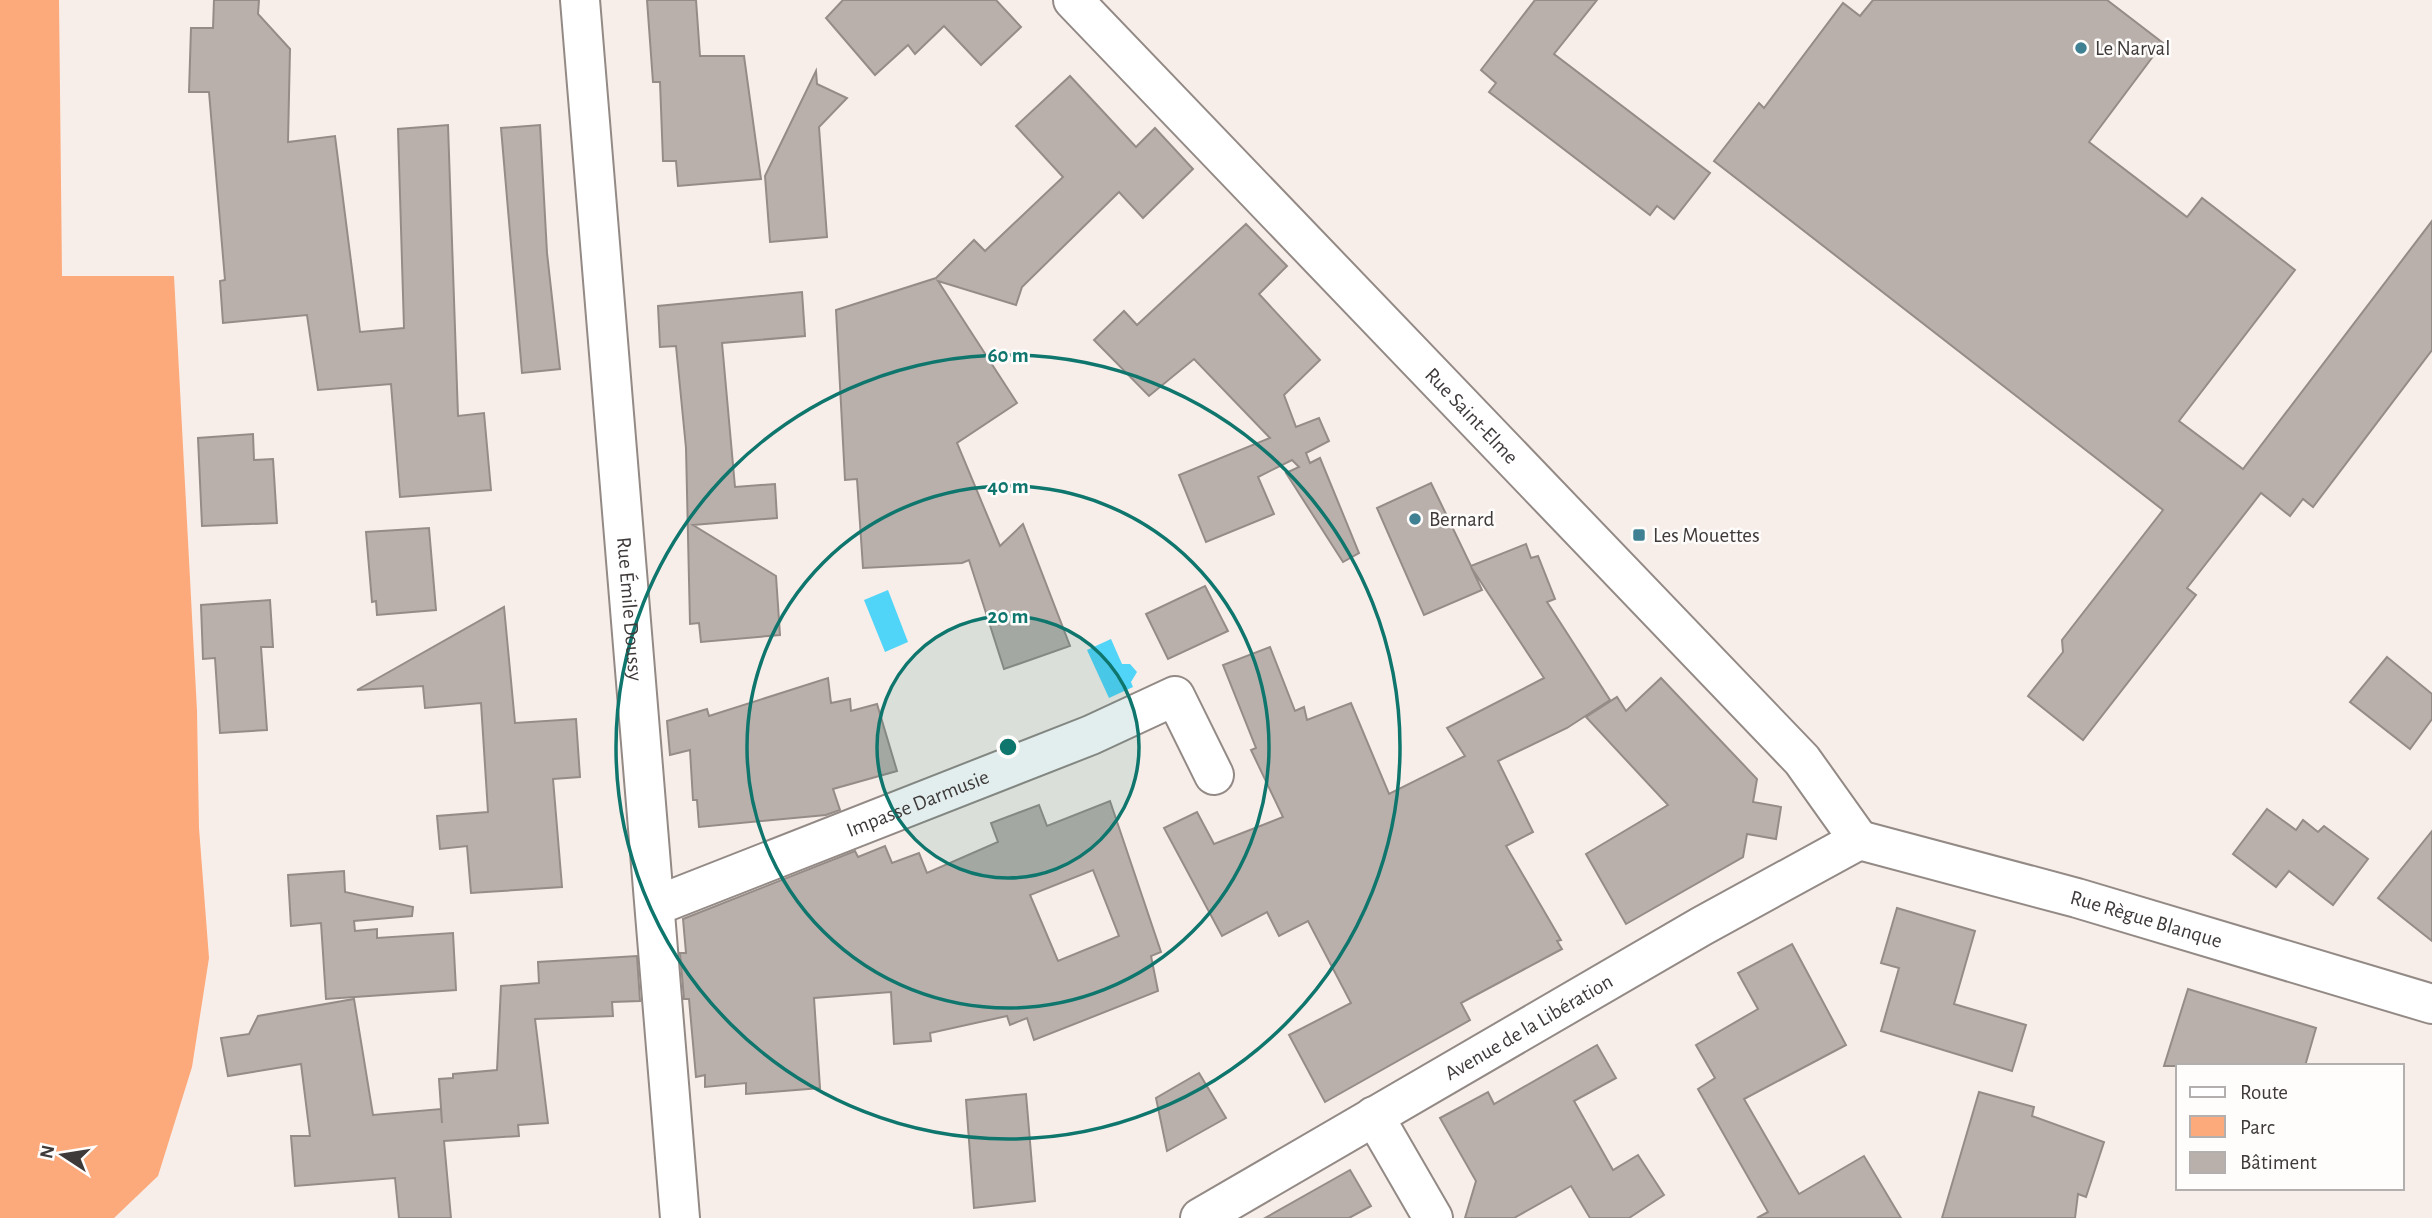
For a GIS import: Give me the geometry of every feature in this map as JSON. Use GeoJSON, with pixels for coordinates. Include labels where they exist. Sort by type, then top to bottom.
{"type":"FeatureCollection","features":[{"type":"Feature","properties":{"kind":"street","name":"Rue Émile Doussy"},"geometry":{"type":"LineString","coordinates":[[580,0],[680,1218]]}},
{"type":"Feature","properties":{"kind":"street","name":"Rue Saint-Elme"},"geometry":{"type":"LineString","coordinates":[[1073,0],[1802,760],[1859,839]]}},
{"type":"Feature","properties":{"kind":"street","name":"Impasse Darmusie"},"geometry":{"type":"LineString","coordinates":[[655,906],[1091,735],[1175,696],[1214,775]]}},
{"type":"Feature","properties":{"kind":"street","name":"Rue Règue Blanque"},"geometry":{"type":"LineString","coordinates":[[1859,839],[2077,898],[2432,1003]]}},
{"type":"Feature","properties":{"kind":"street","name":"Avenue de la Libération"},"geometry":{"type":"LineString","coordinates":[[1200,1218],[1702,926],[1859,839]]}},
{"type":"Feature","properties":{"kind":"street"},"geometry":{"type":"LineString","coordinates":[[1374,1116],[1433,1218]]}},
{"type":"Feature","properties":{"kind":"green space"},"geometry":{"type":"Polygon","coordinates":[[[0,0],[59,0],[62,276],[174,276],[197,711],[199,828],[209,958],[192,1067],[158,1176],[114,1218],[0,1218],[0,0]]]}},
{"type":"Feature","properties":{"kind":"water"},"geometry":{"type":"Polygon","coordinates":[[[888,590],[908,642],[885,652],[864,600],[888,590]]]}},
{"type":"Feature","properties":{"kind":"water"},"geometry":{"type":"Polygon","coordinates":[[[1111,639],[1122,664],[1130,664],[1137,672],[1131,682],[1133,687],[1109,698],[1087,650],[1111,639]]]}},
{"type":"Feature","properties":{"kind":"building"},"geometry":{"type":"Polygon","coordinates":[[[214,0],[259,0],[258,14],[290,49],[288,142],[335,136],[360,332],[404,328],[398,129],[448,125],[458,416],[484,413],[491,490],[400,497],[391,384],[318,390],[307,315],[223,323],[220,281],[225,280],[209,92],[189,92],[191,28],[213,28],[214,0]]]}},
{"type":"Feature","properties":{"kind":"building"},"geometry":{"type":"Polygon","coordinates":[[[647,0],[696,0],[700,56],[744,56],[761,179],[678,186],[676,161],[663,161],[660,82],[653,82],[647,0]]]}},
{"type":"Feature","properties":{"kind":"building"},"geometry":{"type":"Polygon","coordinates":[[[843,0],[996,0],[1021,27],[981,65],[944,26],[915,54],[908,45],[875,75],[826,18],[843,0]]]}},
{"type":"Feature","properties":{"kind":"building"},"geometry":{"type":"Polygon","coordinates":[[[1535,0],[1597,0],[1554,54],[1710,173],[1674,219],[1657,206],[1650,215],[1489,92],[1496,83],[1481,70],[1535,0]]]}},
{"type":"Feature","properties":{"kind":"building"},"geometry":{"type":"Polygon","coordinates":[[[1873,0],[2107,0],[2163,43],[2089,142],[2187,217],[2202,198],[2295,270],[2179,421],[2243,469],[2432,221],[2432,350],[2313,507],[2303,499],[2290,516],[2261,493],[2187,588],[2196,595],[2083,740],[2028,696],[2063,652],[2062,640],[2163,510],[1714,161],[1759,103],[1764,108],[1843,3],[1860,16],[1873,0]]]}},
{"type":"Feature","properties":{"kind":"building"},"geometry":{"type":"Polygon","coordinates":[[[816,71],[817,84],[847,98],[819,127],[827,237],[770,242],[765,176],[816,71]]]}},
{"type":"Feature","properties":{"kind":"building"},"geometry":{"type":"Polygon","coordinates":[[[1070,76],[1136,147],[1155,128],[1193,169],[1143,218],[1119,192],[1022,287],[1016,305],[938,281],[1017,403],[957,443],[1000,546],[1023,524],[1070,646],[1004,669],[969,560],[962,563],[863,568],[857,479],[845,480],[836,310],[936,278],[974,240],[985,251],[1063,177],[1016,126],[1070,76]]]}},
{"type":"Feature","properties":{"kind":"building"},"geometry":{"type":"Polygon","coordinates":[[[540,125],[547,253],[560,369],[522,373],[501,128],[540,125]]]}},
{"type":"Feature","properties":{"kind":"building"},"geometry":{"type":"Polygon","coordinates":[[[1246,224],[1287,266],[1259,294],[1320,360],[1284,395],[1296,427],[1319,418],[1329,441],[1306,453],[1310,463],[1320,458],[1359,553],[1343,562],[1286,473],[1299,467],[1292,460],[1258,477],[1274,514],[1206,542],[1179,475],[1270,438],[1194,359],[1149,396],[1094,340],[1124,311],[1137,325],[1246,224]]]}},
{"type":"Feature","properties":{"kind":"building"},"geometry":{"type":"Polygon","coordinates":[[[802,292],[805,336],[722,343],[735,487],[775,484],[777,518],[693,525],[776,576],[780,635],[701,642],[699,623],[690,624],[686,448],[676,346],[660,347],[658,306],[802,292]]]}},
{"type":"Feature","properties":{"kind":"building"},"geometry":{"type":"Polygon","coordinates":[[[253,434],[254,460],[273,459],[277,523],[202,526],[198,438],[253,434]]]}},
{"type":"Feature","properties":{"kind":"building"},"geometry":{"type":"Polygon","coordinates":[[[1431,483],[1471,566],[1526,544],[1531,558],[1538,556],[1555,599],[1547,602],[1610,700],[1567,728],[1498,761],[1533,832],[1506,846],[1561,940],[1557,941],[1562,949],[1461,1003],[1470,1020],[1325,1102],[1289,1035],[1351,1003],[1308,921],[1279,936],[1267,912],[1222,936],[1164,828],[1197,812],[1214,844],[1283,817],[1251,750],[1256,748],[1223,665],[1270,647],[1295,711],[1304,707],[1307,720],[1351,703],[1389,794],[1465,756],[1447,728],[1544,678],[1471,567],[1482,590],[1424,615],[1377,508],[1431,483]]]}},
{"type":"Feature","properties":{"kind":"building"},"geometry":{"type":"Polygon","coordinates":[[[429,528],[436,610],[377,615],[376,601],[372,602],[366,532],[429,528]]]}},
{"type":"Feature","properties":{"kind":"building"},"geometry":{"type":"Polygon","coordinates":[[[1205,586],[1228,631],[1168,659],[1146,614],[1205,586]]]}},
{"type":"Feature","properties":{"kind":"building"},"geometry":{"type":"Polygon","coordinates":[[[270,600],[273,647],[261,647],[267,730],[220,733],[215,658],[203,659],[201,605],[270,600]]]}},
{"type":"Feature","properties":{"kind":"building"},"geometry":{"type":"Polygon","coordinates":[[[504,607],[515,723],[576,719],[580,777],[553,779],[562,887],[471,893],[467,846],[440,849],[437,816],[488,812],[481,703],[425,708],[423,686],[357,690],[504,607]]]}},
{"type":"Feature","properties":{"kind":"building"},"geometry":{"type":"Polygon","coordinates":[[[2387,657],[2432,694],[2432,719],[2410,749],[2350,702],[2387,657]]]}},
{"type":"Feature","properties":{"kind":"building"},"geometry":{"type":"Polygon","coordinates":[[[828,678],[831,703],[850,699],[851,711],[877,704],[897,771],[833,789],[840,810],[826,815],[699,827],[697,800],[693,800],[690,750],[670,755],[667,721],[707,709],[709,716],[828,678]]]}},
{"type":"Feature","properties":{"kind":"building"},"geometry":{"type":"Polygon","coordinates":[[[1661,678],[1757,779],[1753,802],[1781,807],[1776,839],[1747,834],[1743,857],[1626,924],[1586,854],[1668,805],[1586,717],[1617,697],[1626,711],[1661,678]]]}},
{"type":"Feature","properties":{"kind":"building"},"geometry":{"type":"Polygon","coordinates":[[[1110,801],[1161,952],[1151,956],[1158,991],[1034,1040],[1027,1018],[1010,1025],[1007,1016],[930,1033],[931,1041],[894,1044],[891,992],[814,998],[820,1088],[746,1094],[746,1083],[705,1087],[705,1075],[696,1077],[689,999],[684,999],[680,953],[686,953],[683,919],[855,851],[858,857],[885,846],[892,863],[919,853],[927,873],[998,842],[991,823],[1039,805],[1047,826],[1110,801]],[[1093,870],[1030,895],[1058,961],[1119,936],[1093,870]]]}},
{"type":"Feature","properties":{"kind":"building"},"geometry":{"type":"Polygon","coordinates":[[[2267,809],[2296,830],[2303,820],[2318,832],[2324,826],[2368,859],[2333,905],[2289,871],[2276,887],[2233,854],[2267,809]]]}},
{"type":"Feature","properties":{"kind":"building"},"geometry":{"type":"Polygon","coordinates":[[[2432,831],[2432,941],[2378,898],[2432,831]]]}},
{"type":"Feature","properties":{"kind":"building"},"geometry":{"type":"Polygon","coordinates":[[[344,871],[345,892],[413,907],[412,916],[354,921],[355,931],[377,929],[377,938],[453,933],[456,990],[326,999],[321,923],[291,926],[288,875],[344,871]]]}},
{"type":"Feature","properties":{"kind":"building"},"geometry":{"type":"Polygon","coordinates":[[[1897,908],[1975,931],[1954,1004],[2026,1025],[2012,1071],[1881,1031],[1899,968],[1881,963],[1897,908]]]}},
{"type":"Feature","properties":{"kind":"building"},"geometry":{"type":"Polygon","coordinates":[[[1792,944],[1846,1045],[1744,1099],[1799,1194],[1864,1156],[1901,1218],[1757,1218],[1768,1212],[1698,1089],[1715,1078],[1696,1045],[1758,1009],[1738,973],[1792,944]]]}},
{"type":"Feature","properties":{"kind":"building"},"geometry":{"type":"Polygon","coordinates":[[[637,956],[640,1001],[612,1002],[613,1016],[535,1019],[548,1123],[518,1125],[519,1136],[444,1141],[451,1218],[399,1218],[395,1178],[295,1186],[291,1136],[310,1136],[301,1064],[228,1076],[221,1038],[249,1034],[258,1016],[354,999],[373,1115],[441,1109],[442,1123],[439,1079],[453,1078],[453,1074],[497,1070],[501,986],[539,983],[538,962],[637,956]]]}},
{"type":"Feature","properties":{"kind":"building"},"geometry":{"type":"Polygon","coordinates":[[[2188,989],[2316,1028],[2306,1064],[2164,1066],[2188,989]]]}},
{"type":"Feature","properties":{"kind":"building"},"geometry":{"type":"Polygon","coordinates":[[[1597,1045],[1616,1078],[1574,1101],[1613,1170],[1638,1155],[1664,1195],[1629,1218],[1590,1218],[1571,1186],[1514,1218],[1465,1218],[1476,1181],[1440,1118],[1488,1092],[1494,1104],[1597,1045]]]}},
{"type":"Feature","properties":{"kind":"building"},"geometry":{"type":"Polygon","coordinates":[[[1199,1073],[1226,1118],[1167,1151],[1156,1098],[1199,1073]]]}},
{"type":"Feature","properties":{"kind":"building"},"geometry":{"type":"Polygon","coordinates":[[[1979,1092],[2034,1107],[2032,1116],[2104,1142],[2086,1197],[2078,1194],[2075,1218],[1942,1218],[1979,1092]]]}},
{"type":"Feature","properties":{"kind":"building"},"geometry":{"type":"Polygon","coordinates":[[[1026,1094],[1035,1201],[974,1208],[966,1100],[1026,1094]]]}},
{"type":"Feature","properties":{"kind":"building"},"geometry":{"type":"Polygon","coordinates":[[[1350,1170],[1371,1206],[1349,1218],[1265,1218],[1350,1170]]]}},
{"type":"Feature","properties":{"kind":"place","name":"Le Narval"},"geometry":{"type":"Point","coordinates":[2081,48]}},
{"type":"Feature","properties":{"kind":"place","name":"Bernard"},"geometry":{"type":"Point","coordinates":[1415,519]}},
{"type":"Feature","properties":{"kind":"place","name":"Les Mouettes"},"geometry":{"type":"Point","coordinates":[1639,535]}}]}
